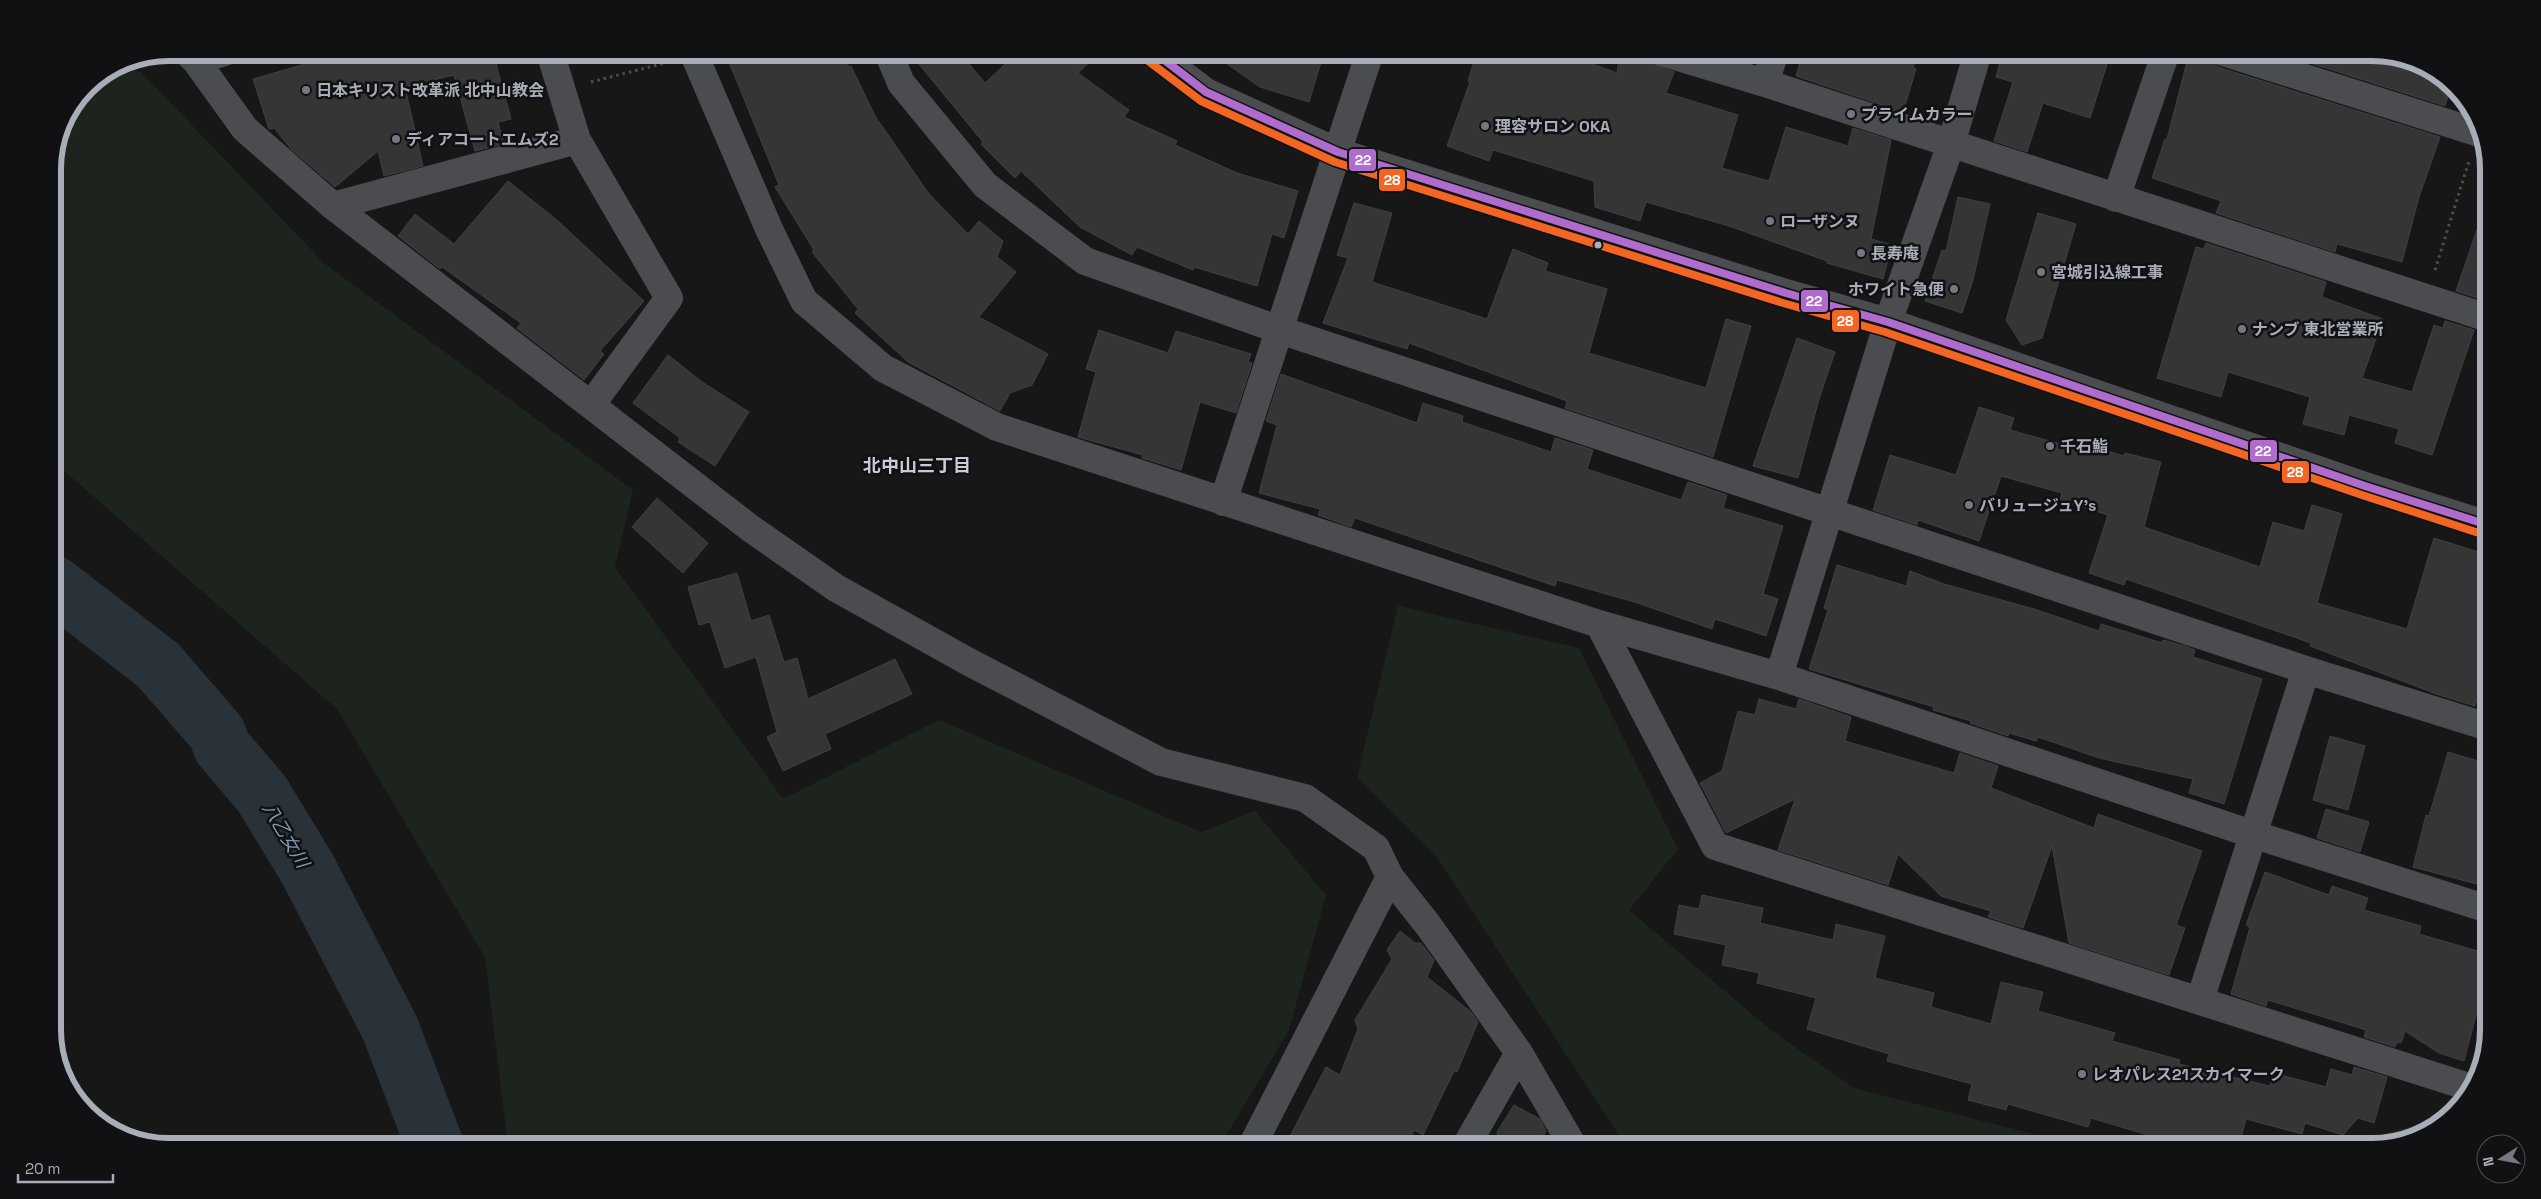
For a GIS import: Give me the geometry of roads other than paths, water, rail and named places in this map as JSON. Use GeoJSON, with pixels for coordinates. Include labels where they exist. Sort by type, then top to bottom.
{"type":"FeatureCollection","features":[{"type":"Feature","properties":{"kind":"street"},"geometry":{"type":"LineString","coordinates":[[194,61],[245,129],[334,206],[750,528],[836,588],[969,662],[1161,762],[1305,798],[1376,848],[1390,877],[1428,925],[1519,1053],[1567,1138]]}},
{"type":"Feature","properties":{"kind":"street"},"geometry":{"type":"LineString","coordinates":[[553,61],[577,140],[669,298],[591,405]]}},
{"type":"Feature","properties":{"kind":"street"},"geometry":{"type":"LineString","coordinates":[[697,61],[769,228],[804,301],[883,368],[997,427],[1599,624],[1779,676],[2252,834],[2480,906]]}},
{"type":"Feature","properties":{"kind":"street"},"geometry":{"type":"LineString","coordinates":[[892,61],[901,82],[985,185],[1085,261],[1280,330],[2306,670],[2480,724]]}},
{"type":"Feature","properties":{"kind":"street"},"geometry":{"type":"LineString","coordinates":[[1166,61],[1206,92],[1338,152],[1786,293],[1888,322],[2365,486],[2480,522]]}},
{"type":"Feature","properties":{"kind":"street"},"geometry":{"type":"LineString","coordinates":[[1223,502],[1367,61]]}},
{"type":"Feature","properties":{"kind":"street"},"geometry":{"type":"LineString","coordinates":[[1692,61],[1765,83],[2480,315]]}},
{"type":"Feature","properties":{"kind":"street"},"geometry":{"type":"LineString","coordinates":[[1765,83],[1772,61]]}},
{"type":"Feature","properties":{"kind":"street"},"geometry":{"type":"LineString","coordinates":[[1779,676],[1888,322],[1951,144],[1975,61]]}},
{"type":"Feature","properties":{"kind":"street"},"geometry":{"type":"LineString","coordinates":[[2116,198],[2163,61]]}},
{"type":"Feature","properties":{"kind":"street"},"geometry":{"type":"LineString","coordinates":[[2251,61],[2473,131]]}},
{"type":"Feature","properties":{"kind":"street"},"geometry":{"type":"LineString","coordinates":[[334,206],[577,140]]}},
{"type":"Feature","properties":{"kind":"street"},"geometry":{"type":"LineString","coordinates":[[1599,624],[1715,846],[2464,1085]]}},
{"type":"Feature","properties":{"kind":"street"},"geometry":{"type":"LineString","coordinates":[[2200,1000],[2306,670]]}},
{"type":"Feature","properties":{"kind":"street"},"geometry":{"type":"LineString","coordinates":[[1256,1138],[1390,877]]}},
{"type":"Feature","properties":{"kind":"street"},"geometry":{"type":"LineString","coordinates":[[1471,1138],[1519,1053]]}},
{"type":"Feature","properties":{"kind":"waterway","name":"八乙女川"},"geometry":{"type":"LineString","coordinates":[[61,590],[158,665],[217,733],[222,747],[262,794],[307,868],[390,1028],[432,1138]]}},
{"type":"Feature","properties":{"kind":"place","name":"日本キリスト改革派 北中山教会"},"geometry":{"type":"Point","coordinates":[306,90]}},
{"type":"Feature","properties":{"kind":"place","name":"プライムカラー"},"geometry":{"type":"Point","coordinates":[1851,114]}},
{"type":"Feature","properties":{"kind":"place","name":"理容サロン OKA"},"geometry":{"type":"Point","coordinates":[1485,126]}},
{"type":"Feature","properties":{"kind":"place","name":"ディアコートエムズ2"},"geometry":{"type":"Point","coordinates":[396,139]}},
{"type":"Feature","properties":{"kind":"place","name":"ローザンヌ"},"geometry":{"type":"Point","coordinates":[1770,221]}},
{"type":"Feature","properties":{"kind":"place","name":"長寿庵"},"geometry":{"type":"Point","coordinates":[1861,253]}},
{"type":"Feature","properties":{"kind":"place","name":"宮城引込線工事"},"geometry":{"type":"Point","coordinates":[2041,272]}},
{"type":"Feature","properties":{"kind":"place","name":"ホワイト急便"},"geometry":{"type":"Point","coordinates":[1954,289]}},
{"type":"Feature","properties":{"kind":"place","name":"ナンブ 東北営業所"},"geometry":{"type":"Point","coordinates":[2242,329]}},
{"type":"Feature","properties":{"kind":"place","name":"千石鮨"},"geometry":{"type":"Point","coordinates":[2050,446]}},
{"type":"Feature","properties":{"kind":"place","name":"バリュージュY's"},"geometry":{"type":"Point","coordinates":[1969,505]}},
{"type":"Feature","properties":{"kind":"place","name":"レオパレス21スカイマーク"},"geometry":{"type":"Point","coordinates":[2082,1074]}},
{"type":"Feature","properties":{"kind":"district","name":"北中山三丁目"},"geometry":{"type":"Point","coordinates":[917,465]}}]}
